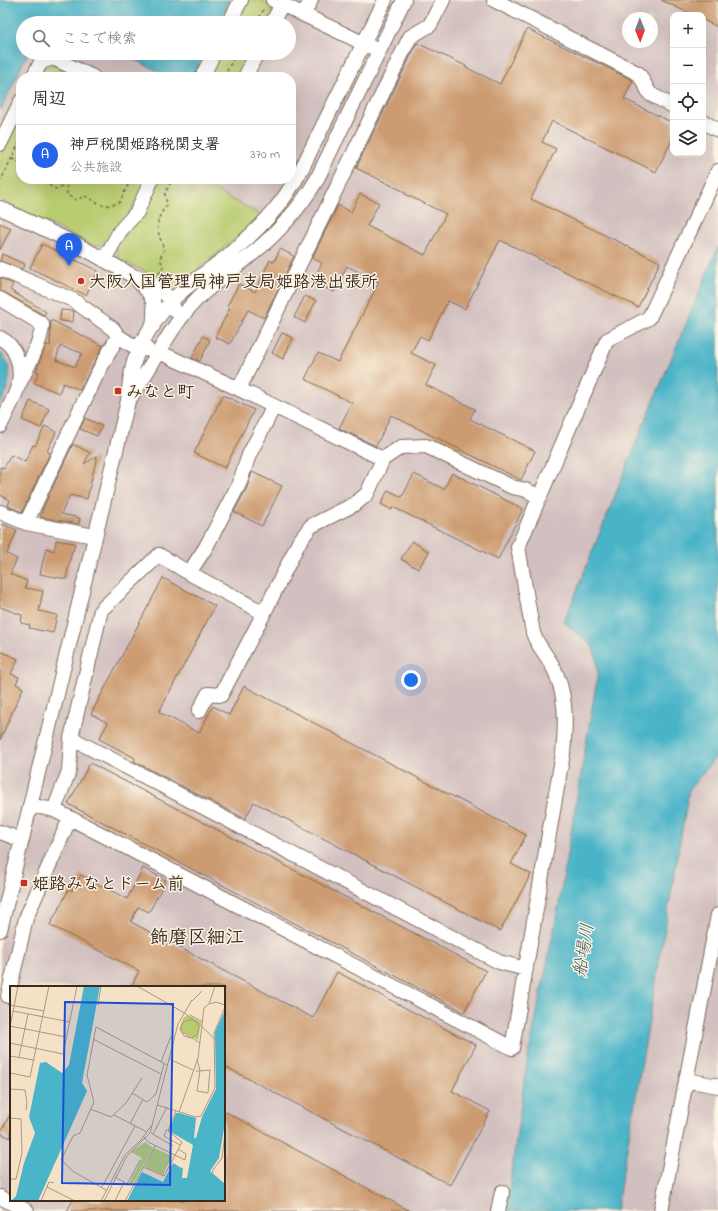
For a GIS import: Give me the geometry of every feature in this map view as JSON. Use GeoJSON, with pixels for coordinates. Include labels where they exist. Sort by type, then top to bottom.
{"type":"FeatureCollection","features":[{"type":"Feature","properties":{"kind":"street"},"geometry":{"type":"LineString","coordinates":[[232,16],[240,0]]}},
{"type":"Feature","properties":{"kind":"street"},"geometry":{"type":"LineString","coordinates":[[304,14],[311,0]]}},
{"type":"Feature","properties":{"kind":"street"},"geometry":{"type":"LineString","coordinates":[[296,179],[385,0]]}},
{"type":"Feature","properties":{"kind":"street"},"geometry":{"type":"LineString","coordinates":[[128,401],[142,382],[162,347],[196,300],[274,235],[295,213],[316,181],[404,0]]}},
{"type":"Feature","properties":{"kind":"street"},"geometry":{"type":"LineString","coordinates":[[239,388],[410,37],[430,25],[443,0]]}},
{"type":"Feature","properties":{"kind":"street"},"geometry":{"type":"LineString","coordinates":[[494,0],[639,74],[650,94],[670,104]]}},
{"type":"Feature","properties":{"kind":"street"},"geometry":{"type":"LineString","coordinates":[[273,16],[274,3],[304,14],[379,50]]}},
{"type":"Feature","properties":{"kind":"street"},"geometry":{"type":"LineString","coordinates":[[36,72],[41,62],[47,60]]}},
{"type":"Feature","properties":{"kind":"street"},"geometry":{"type":"LineString","coordinates":[[57,60],[82,72]]}},
{"type":"Feature","properties":{"kind":"street"},"geometry":{"type":"LineString","coordinates":[[204,72],[210,60]]}},
{"type":"Feature","properties":{"kind":"street"},"geometry":{"type":"LineString","coordinates":[[248,72],[254,60]]}},
{"type":"Feature","properties":{"kind":"street"},"geometry":{"type":"LineString","coordinates":[[0,144],[16,111]]}},
{"type":"Feature","properties":{"kind":"street"},"geometry":{"type":"LineString","coordinates":[[706,124],[718,130]]}},
{"type":"Feature","properties":{"kind":"street"},"geometry":{"type":"LineString","coordinates":[[30,805],[54,810],[70,818],[512,1048],[563,753],[566,728],[564,703],[558,677],[551,663],[536,641],[533,633],[518,547],[607,340],[649,318],[718,171]]}},
{"type":"Feature","properties":{"kind":"street"},"geometry":{"type":"LineString","coordinates":[[104,260],[120,231],[137,212],[150,184]]}},
{"type":"Feature","properties":{"kind":"street"},"geometry":{"type":"LineString","coordinates":[[0,930],[94,536],[128,401],[130,376],[138,349],[172,301],[257,230],[279,206],[293,184]]}},
{"type":"Feature","properties":{"kind":"street"},"geometry":{"type":"LineString","coordinates":[[0,208],[76,244],[133,276],[151,282],[172,301],[176,317],[176,327]]}},
{"type":"Feature","properties":{"kind":"street"},"geometry":{"type":"LineString","coordinates":[[0,269],[73,300],[113,329],[118,336],[138,349],[162,347],[274,406],[383,459]]}},
{"type":"Feature","properties":{"kind":"street"},"geometry":{"type":"LineString","coordinates":[[133,276],[152,296],[154,306],[153,326]]}},
{"type":"Feature","properties":{"kind":"street"},"geometry":{"type":"LineString","coordinates":[[152,296],[183,303],[196,300]]}},
{"type":"Feature","properties":{"kind":"street"},"geometry":{"type":"LineString","coordinates":[[0,299],[42,324],[34,353],[0,426]]}},
{"type":"Feature","properties":{"kind":"street"},"geometry":{"type":"LineString","coordinates":[[26,523],[96,376],[118,336]]}},
{"type":"Feature","properties":{"kind":"street"},"geometry":{"type":"LineString","coordinates":[[2,339],[34,353]]}},
{"type":"Feature","properties":{"kind":"street"},"geometry":{"type":"LineString","coordinates":[[2,339],[15,353],[19,374],[18,386]]}},
{"type":"Feature","properties":{"kind":"street"},"geometry":{"type":"LineString","coordinates":[[189,573],[206,547],[239,484],[249,455],[274,406]]}},
{"type":"Feature","properties":{"kind":"street"},"geometry":{"type":"LineString","coordinates":[[199,711],[208,694],[221,695],[299,542],[311,526],[355,504],[367,494],[383,459],[401,447],[426,446],[512,487],[526,490],[540,497]]}},
{"type":"Feature","properties":{"kind":"street"},"geometry":{"type":"LineString","coordinates":[[0,512],[26,523],[94,536]]}},
{"type":"Feature","properties":{"kind":"street"},"geometry":{"type":"LineString","coordinates":[[54,810],[69,771],[71,738],[101,610],[159,555],[189,573],[264,613]]}},
{"type":"Feature","properties":{"kind":"street"},"geometry":{"type":"LineString","coordinates":[[71,738],[499,962],[526,970]]}},
{"type":"Feature","properties":{"kind":"street"},"geometry":{"type":"LineString","coordinates":[[10,986],[26,918],[70,818]]}},
{"type":"Feature","properties":{"kind":"street"},"geometry":{"type":"LineString","coordinates":[[0,832],[22,840]]}},
{"type":"Feature","properties":{"kind":"street"},"geometry":{"type":"LineString","coordinates":[[661,1211],[686,1080],[712,976],[718,915]]}},
{"type":"Feature","properties":{"kind":"street"},"geometry":{"type":"LineString","coordinates":[[8,996],[10,987]]}},
{"type":"Feature","properties":{"kind":"street"},"geometry":{"type":"LineString","coordinates":[[686,1080],[718,1086]]}},
{"type":"Feature","properties":{"kind":"street"},"geometry":{"type":"LineString","coordinates":[[498,1211],[502,1192]]}},
{"type":"Feature","properties":{"kind":"street"},"geometry":{"type":"LineString","coordinates":[[0,1197],[27,1211]]}},
{"type":"Feature","properties":{"kind":"path"},"geometry":{"type":"LineString","coordinates":[[262,16],[274,3]]}},
{"type":"Feature","properties":{"kind":"path"},"geometry":{"type":"LineString","coordinates":[[227,72],[232,60]]}},
{"type":"Feature","properties":{"kind":"path"},"geometry":{"type":"LineString","coordinates":[[0,182],[16,149]]}},
{"type":"Feature","properties":{"kind":"path"},"geometry":{"type":"LineString","coordinates":[[12,158],[16,160]]}},
{"type":"Feature","properties":{"kind":"path"},"geometry":{"type":"LineString","coordinates":[[49,184],[50,186],[56,189],[62,186],[67,187],[67,195],[76,200],[85,196],[104,206],[119,203],[128,184]]}},
{"type":"Feature","properties":{"kind":"path"},"geometry":{"type":"LineString","coordinates":[[157,277],[163,268],[160,258],[164,250],[157,228],[160,214],[167,205],[165,194],[170,184]]}},
{"type":"Feature","properties":{"kind":"shaded area"},"geometry":{"type":"Polygon","coordinates":[[[230,0],[718,0],[718,247],[636,443],[564,622],[592,646],[596,657],[598,673],[557,914],[527,1062],[506,1211],[0,1211],[0,406],[8,389],[10,375],[8,364],[0,352],[0,111],[16,78],[16,184],[296,184],[296,72],[195,72],[201,60],[296,60],[296,16],[222,16],[230,0]]]}},
{"type":"Feature","properties":{"kind":"shaded area"},"geometry":{"type":"Polygon","coordinates":[[[25,60],[135,60],[160,72],[19,72],[25,60]]]}},
{"type":"Feature","properties":{"kind":"shaded area"},"geometry":{"type":"Polygon","coordinates":[[[718,754],[718,1211],[616,1211],[689,790],[718,754]]]}},
{"type":"Feature","properties":{"kind":"green space"},"geometry":{"type":"Polygon","coordinates":[[[247,0],[259,0],[274,7],[270,16],[239,16],[247,0]]]}},
{"type":"Feature","properties":{"kind":"green space"},"geometry":{"type":"Polygon","coordinates":[[[217,60],[248,60],[242,72],[211,72],[217,60]]]}},
{"type":"Feature","properties":{"kind":"green space"},"geometry":{"type":"Polygon","coordinates":[[[53,64],[70,72],[41,72],[43,68],[53,64]]]}},
{"type":"Feature","properties":{"kind":"green space"},"geometry":{"type":"Polygon","coordinates":[[[16,124],[16,184],[144,184],[130,212],[108,243],[94,246],[0,200],[0,158],[16,124]]]}},
{"type":"Feature","properties":{"kind":"green space"},"geometry":{"type":"Polygon","coordinates":[[[156,184],[203,184],[263,216],[177,287],[170,286],[157,277],[118,259],[117,248],[156,184]]]}},
{"type":"Feature","properties":{"kind":"water"},"geometry":{"type":"Polygon","coordinates":[[[0,0],[230,0],[222,16],[16,16],[16,60],[25,60],[19,72],[16,72],[16,78],[0,111],[0,0]]]}},
{"type":"Feature","properties":{"kind":"water"},"geometry":{"type":"Polygon","coordinates":[[[135,60],[201,60],[195,72],[160,72],[135,60]]]}},
{"type":"Feature","properties":{"kind":"water","name":"船場川"},"geometry":{"type":"Polygon","coordinates":[[[718,247],[718,754],[689,790],[616,1211],[506,1211],[527,1062],[557,914],[598,673],[596,657],[592,646],[564,622],[636,443],[718,247]]]}},
{"type":"Feature","properties":{"kind":"water"},"geometry":{"type":"Polygon","coordinates":[[[0,352],[8,365],[9,378],[6,392],[0,406],[0,352]]]}},
{"type":"Feature","properties":{"kind":"building"},"geometry":{"type":"Polygon","coordinates":[[[661,0],[718,0],[718,27],[706,21],[706,12],[687,12],[661,0]]]}},
{"type":"Feature","properties":{"kind":"building"},"geometry":{"type":"Polygon","coordinates":[[[527,29],[633,80],[624,99],[670,122],[670,144],[656,172],[552,121],[542,142],[556,149],[531,199],[660,262],[638,307],[500,240],[465,309],[448,301],[428,340],[420,336],[411,353],[436,365],[426,385],[475,409],[470,419],[535,451],[521,480],[391,415],[376,446],[339,428],[352,403],[305,379],[318,353],[338,362],[379,282],[347,266],[334,292],[312,282],[322,263],[312,258],[338,205],[351,212],[360,194],[379,203],[367,226],[425,255],[446,214],[356,168],[417,43],[500,84],[527,29]]]}},
{"type":"Feature","properties":{"kind":"building"},"geometry":{"type":"Polygon","coordinates":[[[0,223],[11,228],[0,250],[0,223]]]}},
{"type":"Feature","properties":{"kind":"building"},"geometry":{"type":"Polygon","coordinates":[[[42,244],[98,271],[86,295],[30,268],[42,244]]]}},
{"type":"Feature","properties":{"kind":"building"},"geometry":{"type":"Polygon","coordinates":[[[280,249],[294,256],[264,318],[248,310],[230,344],[215,337],[230,308],[227,306],[239,284],[255,292],[270,260],[274,262],[280,249]]]}},
{"type":"Feature","properties":{"kind":"building"},"geometry":{"type":"Polygon","coordinates":[[[2,254],[25,264],[22,269],[0,261],[2,254]]]}},
{"type":"Feature","properties":{"kind":"building"},"geometry":{"type":"Polygon","coordinates":[[[0,278],[13,284],[10,290],[46,312],[44,315],[0,291],[0,278]]]}},
{"type":"Feature","properties":{"kind":"building"},"geometry":{"type":"Polygon","coordinates":[[[305,296],[316,301],[305,323],[294,317],[305,296]]]}},
{"type":"Feature","properties":{"kind":"building"},"geometry":{"type":"Polygon","coordinates":[[[61,310],[74,311],[73,322],[60,321],[61,310]]]}},
{"type":"Feature","properties":{"kind":"building"},"geometry":{"type":"Polygon","coordinates":[[[51,320],[103,346],[80,390],[63,383],[59,393],[34,383],[39,372],[36,371],[46,345],[50,346],[51,320]],[[60,346],[56,360],[75,367],[82,353],[60,346]]]}},
{"type":"Feature","properties":{"kind":"building"},"geometry":{"type":"Polygon","coordinates":[[[282,333],[293,338],[283,359],[272,353],[282,333]]]}},
{"type":"Feature","properties":{"kind":"building"},"geometry":{"type":"Polygon","coordinates":[[[203,336],[210,340],[200,361],[192,358],[203,336]]]}},
{"type":"Feature","properties":{"kind":"building"},"geometry":{"type":"Polygon","coordinates":[[[223,395],[254,410],[225,468],[194,453],[223,395]]]}},
{"type":"Feature","properties":{"kind":"building"},"geometry":{"type":"Polygon","coordinates":[[[30,401],[49,409],[41,428],[22,420],[30,401]]]}},
{"type":"Feature","properties":{"kind":"building"},"geometry":{"type":"Polygon","coordinates":[[[85,418],[102,426],[97,436],[80,429],[85,418]]]}},
{"type":"Feature","properties":{"kind":"building"},"geometry":{"type":"Polygon","coordinates":[[[45,426],[56,432],[47,451],[50,453],[22,512],[8,506],[10,500],[0,495],[0,467],[4,468],[11,455],[25,462],[33,445],[35,446],[45,426]]]}},
{"type":"Feature","properties":{"kind":"building"},"geometry":{"type":"Polygon","coordinates":[[[73,444],[90,453],[84,464],[97,456],[87,499],[70,495],[61,514],[80,518],[79,524],[40,517],[73,444]]]}},
{"type":"Feature","properties":{"kind":"building"},"geometry":{"type":"Polygon","coordinates":[[[252,472],[282,486],[262,526],[234,512],[247,488],[252,472]]]}},
{"type":"Feature","properties":{"kind":"building"},"geometry":{"type":"Polygon","coordinates":[[[452,473],[523,509],[498,559],[393,507],[392,510],[381,504],[388,490],[402,497],[414,474],[444,489],[452,473]]]}},
{"type":"Feature","properties":{"kind":"building"},"geometry":{"type":"Polygon","coordinates":[[[3,524],[17,530],[7,554],[17,559],[10,574],[27,581],[25,588],[43,591],[39,611],[57,615],[53,633],[29,628],[30,625],[21,623],[22,615],[0,607],[0,531],[3,524]]]}},
{"type":"Feature","properties":{"kind":"building"},"geometry":{"type":"Polygon","coordinates":[[[56,540],[75,543],[66,579],[40,574],[46,548],[54,551],[56,540]]]}},
{"type":"Feature","properties":{"kind":"building"},"geometry":{"type":"Polygon","coordinates":[[[412,541],[429,552],[418,569],[401,559],[412,541]]]}},
{"type":"Feature","properties":{"kind":"building"},"geometry":{"type":"Polygon","coordinates":[[[163,578],[215,606],[159,712],[199,733],[213,706],[229,715],[244,686],[526,835],[511,864],[531,874],[500,931],[254,802],[245,819],[134,761],[135,758],[99,739],[108,723],[91,714],[163,578]]]}},
{"type":"Feature","properties":{"kind":"building"},"geometry":{"type":"Polygon","coordinates":[[[0,651],[18,659],[11,674],[19,677],[16,684],[23,688],[0,740],[0,651]]]}},
{"type":"Feature","properties":{"kind":"building"},"geometry":{"type":"Polygon","coordinates":[[[90,763],[486,971],[464,1012],[68,804],[90,763]]]}},
{"type":"Feature","properties":{"kind":"building"},"geometry":{"type":"Polygon","coordinates":[[[143,868],[166,880],[149,912],[138,907],[131,922],[313,1018],[337,972],[476,1045],[452,1091],[490,1111],[450,1185],[225,1067],[225,986],[132,986],[139,971],[50,925],[69,889],[72,891],[81,875],[127,899],[143,868]]]}},
{"type":"Feature","properties":{"kind":"building"},"geometry":{"type":"Polygon","coordinates":[[[225,1112],[410,1211],[67,1211],[72,1201],[225,1201],[225,1112]]]}},
{"type":"Feature","properties":{"kind":"building"},"geometry":{"type":"Polygon","coordinates":[[[10,1115],[10,1138],[0,1133],[10,1115]]]}},
{"type":"Feature","properties":{"kind":"place","name":"神戸税関姫路税関支署"},"geometry":{"type":"Point","coordinates":[69,266]}},
{"type":"Feature","properties":{"kind":"place","name":"大阪入国管理局神戸支局姫路港出張所"},"geometry":{"type":"Point","coordinates":[81,281]}},
{"type":"Feature","properties":{"kind":"place","name":"みなと町"},"geometry":{"type":"Point","coordinates":[118,391]}},
{"type":"Feature","properties":{"kind":"place","name":"姫路みなとドーム前"},"geometry":{"type":"Point","coordinates":[24,883]}},
{"type":"Feature","properties":{"kind":"district","name":"飾磨区細江"},"geometry":{"type":"Point","coordinates":[197,936]}}]}
